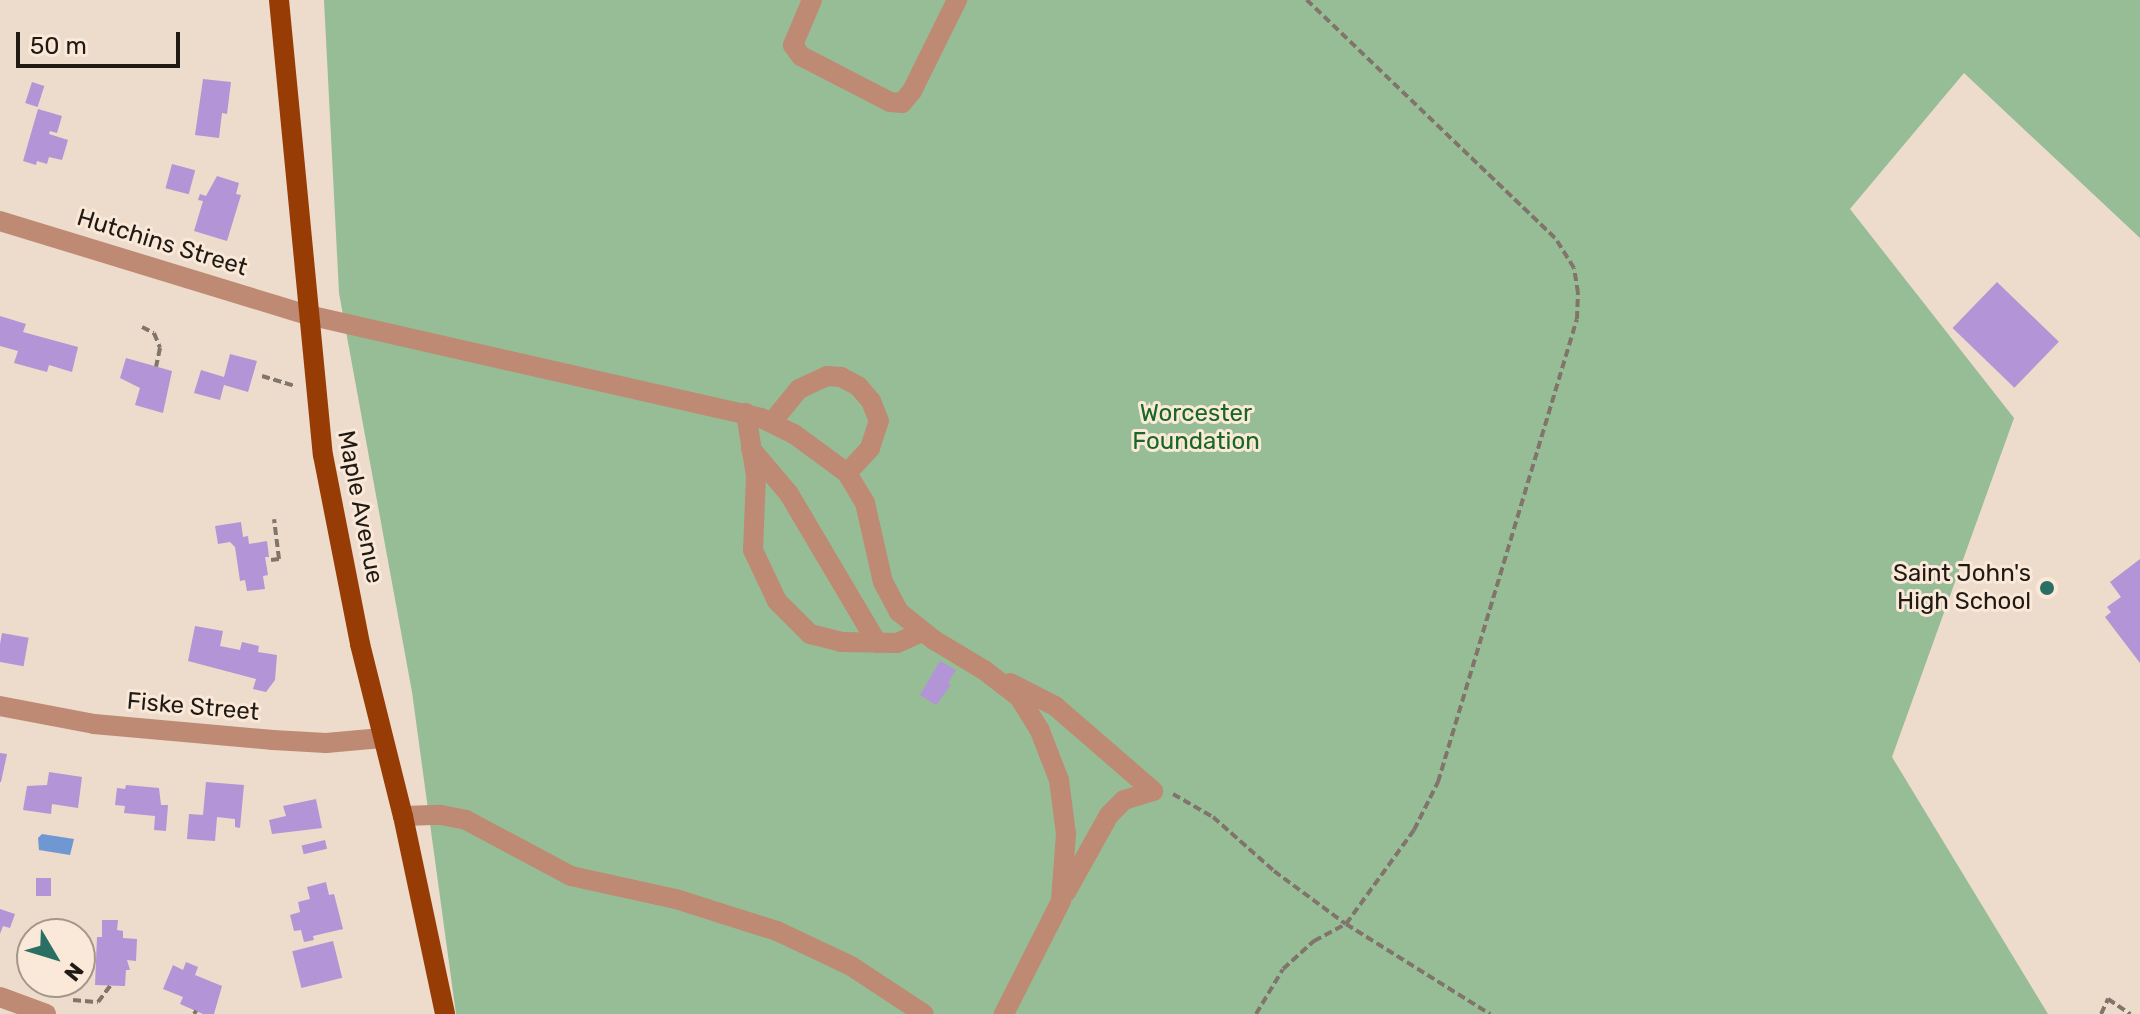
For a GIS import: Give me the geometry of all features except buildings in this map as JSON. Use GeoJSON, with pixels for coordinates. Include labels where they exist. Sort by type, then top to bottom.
{"type":"FeatureCollection","features":[{"type":"Feature","properties":{"kind":"main road","name":"Maple Avenue"},"geometry":{"type":"LineString","coordinates":[[279,0],[323,455],[382,738],[403,816],[445,1014]]}},
{"type":"Feature","properties":{"kind":"street"},"geometry":{"type":"LineString","coordinates":[[812,0],[793,45],[801,56],[890,102],[902,103],[912,91],[957,0]]}},
{"type":"Feature","properties":{"kind":"street","name":"Hutchins Street"},"geometry":{"type":"LineString","coordinates":[[0,221],[308,315],[746,413],[772,422],[803,439],[847,473]]}},
{"type":"Feature","properties":{"kind":"street"},"geometry":{"type":"LineString","coordinates":[[772,422],[785,401],[813,380],[834,376],[853,383],[871,401],[879,421],[870,448],[847,473],[865,503],[888,593],[899,612],[922,632],[997,678],[1055,706],[1153,791]]}},
{"type":"Feature","properties":{"kind":"street"},"geometry":{"type":"LineString","coordinates":[[746,413],[756,476],[753,550],[777,601],[810,634],[841,642],[897,643],[922,632]]}},
{"type":"Feature","properties":{"kind":"street"},"geometry":{"type":"LineString","coordinates":[[751,449],[789,494],[877,643]]}},
{"type":"Feature","properties":{"kind":"street"},"geometry":{"type":"LineString","coordinates":[[997,678],[1031,713],[1059,780],[1066,834],[1061,901]]}},
{"type":"Feature","properties":{"kind":"street","name":"Fiske Street"},"geometry":{"type":"LineString","coordinates":[[0,706],[94,724],[273,740],[326,743],[382,738]]}},
{"type":"Feature","properties":{"kind":"street"},"geometry":{"type":"LineString","coordinates":[[1004,1014],[1109,815],[1124,800],[1153,791]]}},
{"type":"Feature","properties":{"kind":"street"},"geometry":{"type":"LineString","coordinates":[[403,816],[441,815],[466,820],[571,876],[676,899],[767,927],[851,966],[924,1014]]}},
{"type":"Feature","properties":{"kind":"street"},"geometry":{"type":"LineString","coordinates":[[0,997],[46,1014]]}},
{"type":"Feature","properties":{"kind":"path"},"geometry":{"type":"LineString","coordinates":[[1256,1014],[1283,969],[1314,941],[1346,924],[1414,830],[1438,782],[1577,319],[1578,293],[1570,258],[1545,228],[1307,0]]}},
{"type":"Feature","properties":{"kind":"path"},"geometry":{"type":"LineString","coordinates":[[142,327],[154,333],[160,348],[156,367]]}},
{"type":"Feature","properties":{"kind":"path"},"geometry":{"type":"LineString","coordinates":[[262,376],[302,387]]}},
{"type":"Feature","properties":{"kind":"path"},"geometry":{"type":"LineString","coordinates":[[271,560],[279,559],[274,519]]}},
{"type":"Feature","properties":{"kind":"path"},"geometry":{"type":"LineString","coordinates":[[1153,791],[1183,798],[1203,810],[1274,871],[1346,924],[1490,1014]]}},
{"type":"Feature","properties":{"kind":"path"},"geometry":{"type":"LineString","coordinates":[[73,1000],[98,1002],[111,985]]}},
{"type":"Feature","properties":{"kind":"path"},"geometry":{"type":"LineString","coordinates":[[2101,1014],[2108,999],[2130,1014]]}},
{"type":"Feature","properties":{"kind":"green space","name":"Worcester Foundation"},"geometry":{"type":"Polygon","coordinates":[[[324,0],[2140,0],[2140,238],[1964,73],[1850,209],[2014,418],[1892,757],[2048,1014],[456,1014],[412,692],[339,293],[324,0]]]}},
{"type":"Feature","properties":{"kind":"water"},"geometry":{"type":"Polygon","coordinates":[[[42,834],[74,839],[70,855],[39,850],[38,838],[42,834]]]}},
{"type":"Feature","properties":{"kind":"place","name":"Saint John's High School"},"geometry":{"type":"Point","coordinates":[2047,588]}}]}
